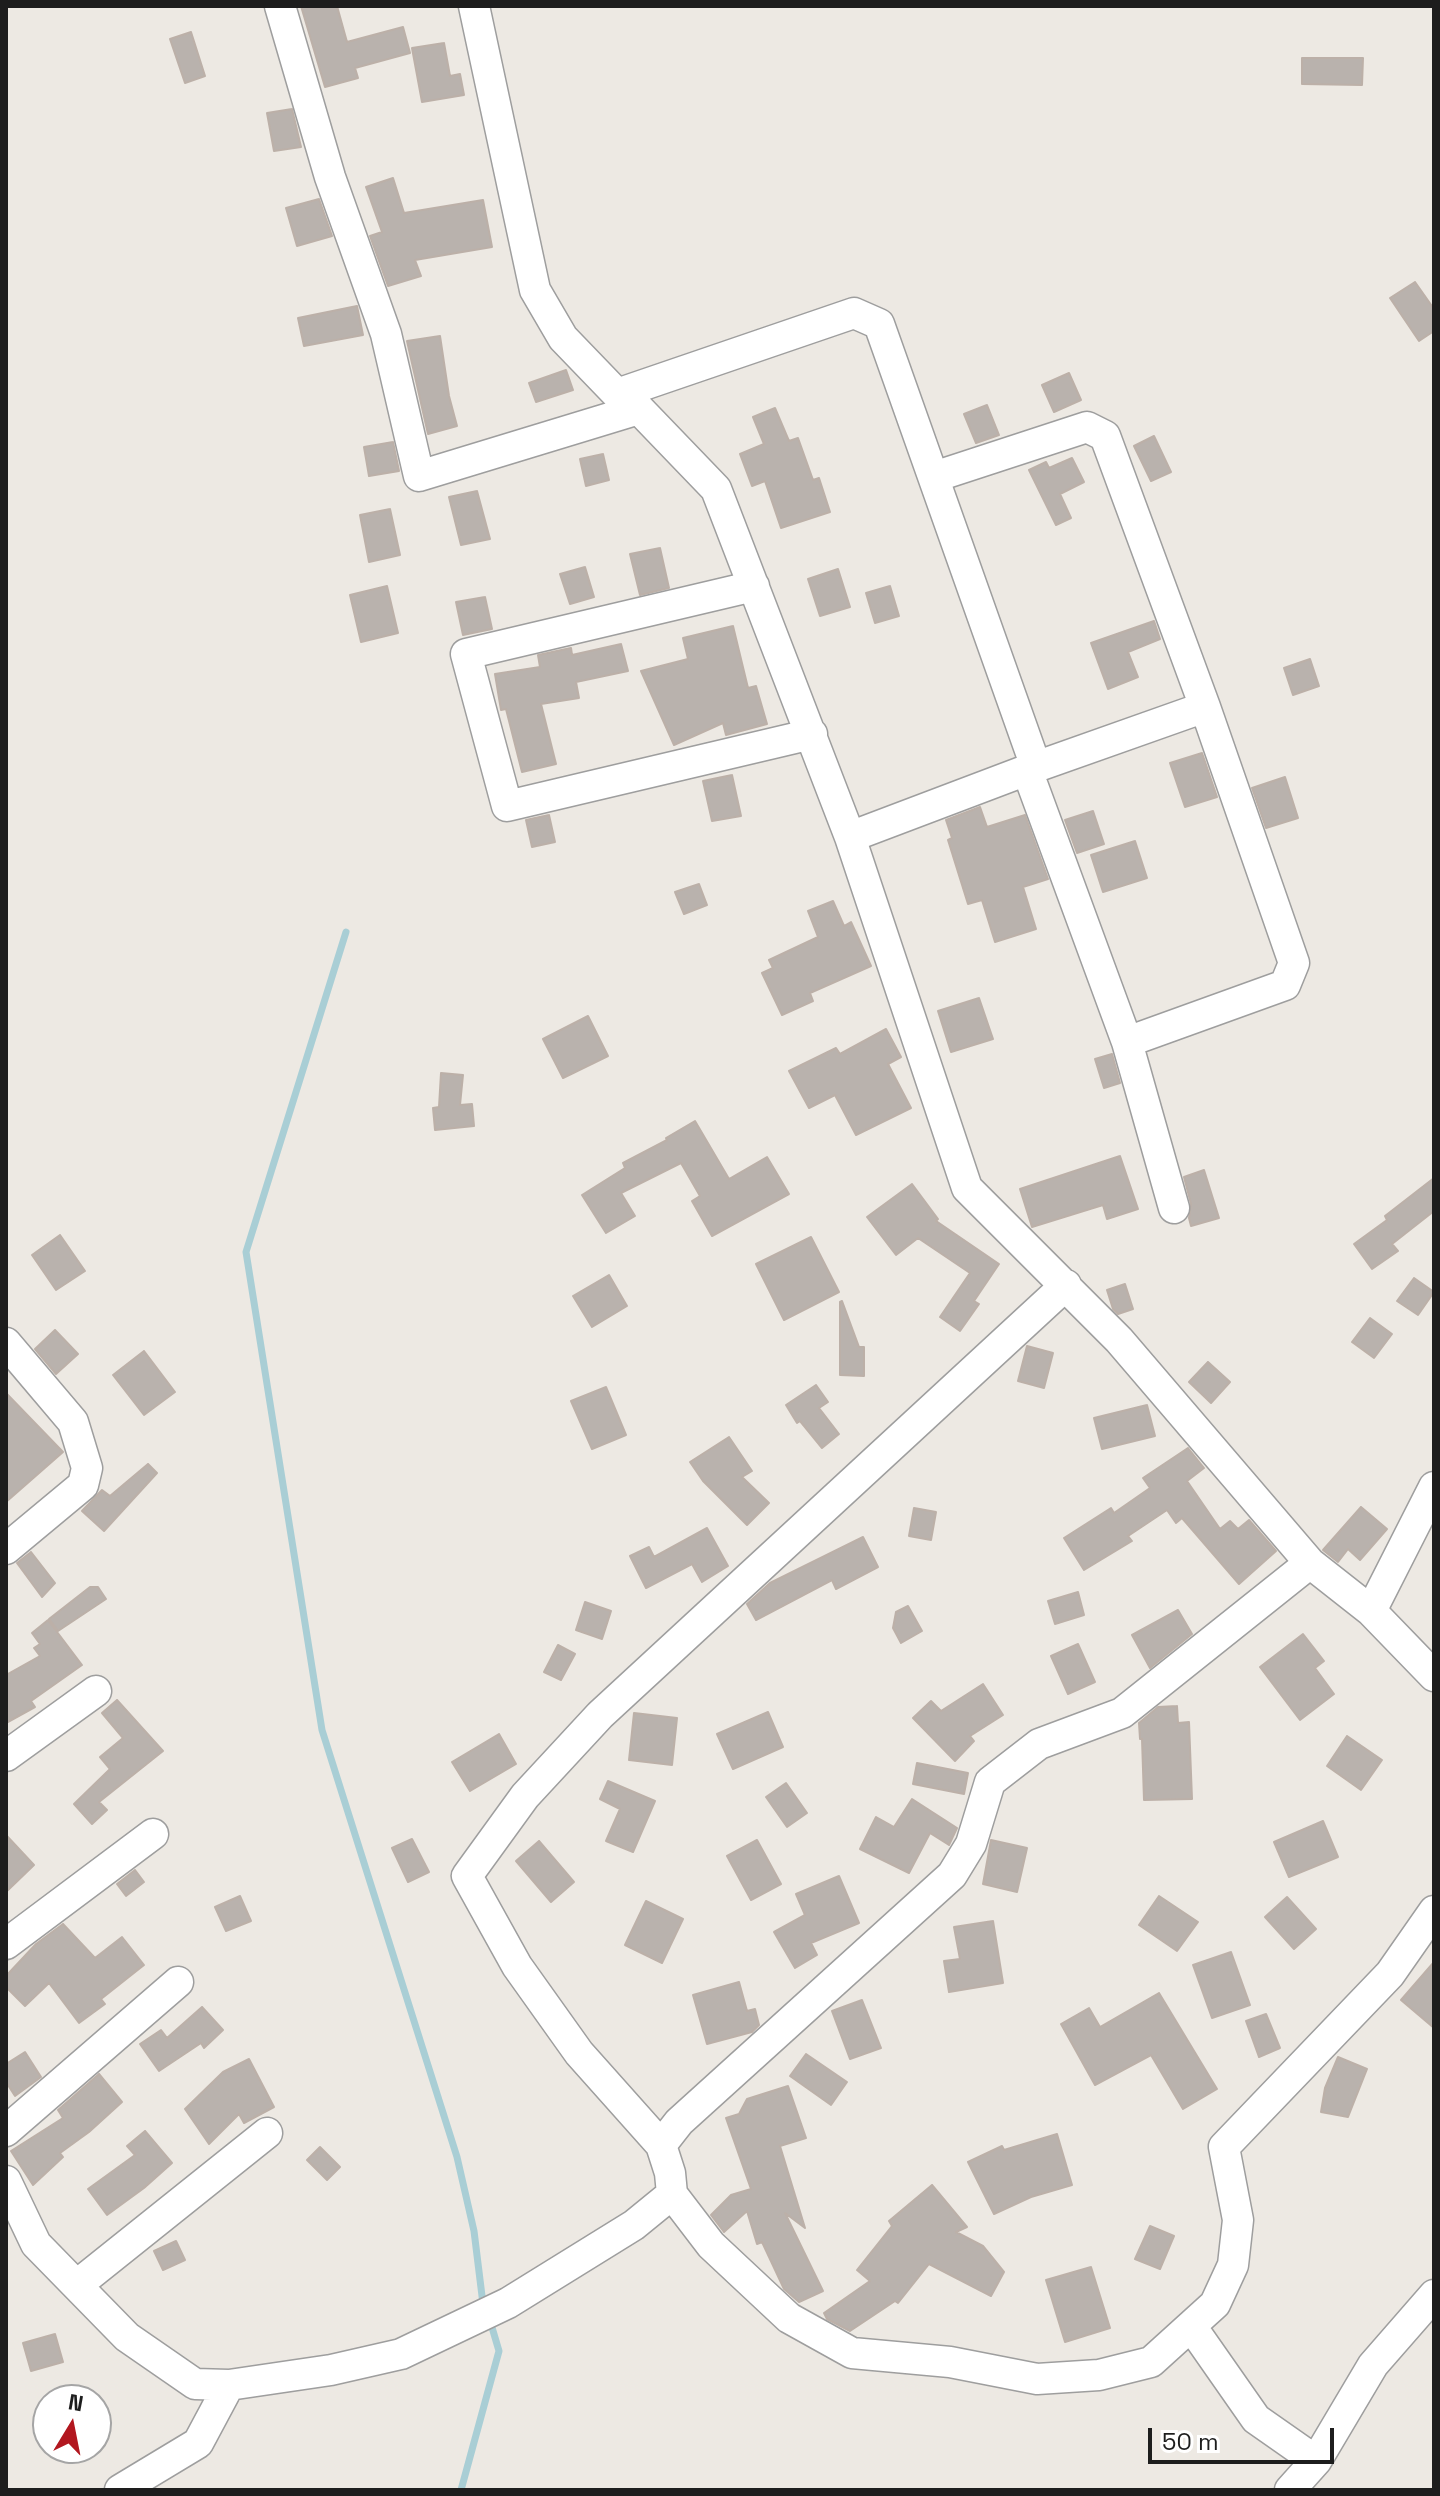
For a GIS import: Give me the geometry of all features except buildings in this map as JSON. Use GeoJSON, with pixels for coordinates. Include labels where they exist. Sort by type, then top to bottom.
{"type":"FeatureCollection","features":[{"type":"Feature","properties":{"kind":"street"},"geometry":{"type":"LineString","coordinates":[[280,6],[330,177],[386,334],[419,476],[628,402],[854,313],[879,324],[1127,1042],[1174,1208]]}},
{"type":"Feature","properties":{"kind":"street"},"geometry":{"type":"LineString","coordinates":[[474,6],[535,290],[563,338],[716,489],[850,837],[967,1188],[1119,1340],[1310,1563],[1371,1611],[1434,1676]]}},
{"type":"Feature","properties":{"kind":"street"},"geometry":{"type":"LineString","coordinates":[[934,477],[1087,427],[1105,436],[1205,707],[1294,963],[1285,985],[1127,1042]]}},
{"type":"Feature","properties":{"kind":"street"},"geometry":{"type":"LineString","coordinates":[[754,586],[466,654],[507,806],[812,734]]}},
{"type":"Feature","properties":{"kind":"street"},"geometry":{"type":"LineString","coordinates":[[850,837],[1205,707]]}},
{"type":"Feature","properties":{"kind":"street"},"geometry":{"type":"LineString","coordinates":[[1066,1285],[600,1715],[525,1796],[467,1876],[517,1966],[570,2040],[661,2145],[670,2173],[672,2194],[711,2245],[789,2318],[852,2353],[950,2362],[1037,2379],[1099,2375],[1151,2362],[1215,2304],[1233,2265],[1238,2220],[1224,2147],[1390,1974],[1434,1911]]}},
{"type":"Feature","properties":{"kind":"street"},"geometry":{"type":"LineString","coordinates":[[6,1343],[73,1422],[87,1468],[83,1485],[6,1549]]}},
{"type":"Feature","properties":{"kind":"street"},"geometry":{"type":"LineString","coordinates":[[1371,1611],[1434,1487]]}},
{"type":"Feature","properties":{"kind":"street"},"geometry":{"type":"LineString","coordinates":[[661,2145],[679,2122],[952,1875],[971,1844],[990,1782],[1039,1744],[1122,1713],[1310,1563]]}},
{"type":"Feature","properties":{"kind":"street"},"geometry":{"type":"LineString","coordinates":[[6,1756],[96,1691]]}},
{"type":"Feature","properties":{"kind":"street"},"geometry":{"type":"LineString","coordinates":[[6,1944],[153,1834]]}},
{"type":"Feature","properties":{"kind":"street"},"geometry":{"type":"LineString","coordinates":[[6,2131],[178,1982]]}},
{"type":"Feature","properties":{"kind":"street"},"geometry":{"type":"LineString","coordinates":[[77,2285],[267,2133]]}},
{"type":"Feature","properties":{"kind":"street"},"geometry":{"type":"LineString","coordinates":[[6,2181],[36,2244],[127,2337],[195,2384],[229,2385],[331,2370],[401,2354],[508,2303],[634,2225],[672,2194]]}},
{"type":"Feature","properties":{"kind":"street"},"geometry":{"type":"LineString","coordinates":[[1290,2490],[1316,2461],[1373,2365],[1434,2295]]}},
{"type":"Feature","properties":{"kind":"street"},"geometry":{"type":"LineString","coordinates":[[1191,2326],[1256,2419],[1316,2461]]}},
{"type":"Feature","properties":{"kind":"street"},"geometry":{"type":"LineString","coordinates":[[120,2490],[198,2443],[229,2385]]}},
{"type":"Feature","properties":{"kind":"waterway"},"geometry":{"type":"LineString","coordinates":[[346,932],[246,1252],[322,1730],[457,2157],[474,2231],[483,2304]]}},
{"type":"Feature","properties":{"kind":"waterway"},"geometry":{"type":"LineString","coordinates":[[461,2490],[499,2351],[491,2324]]}}]}
